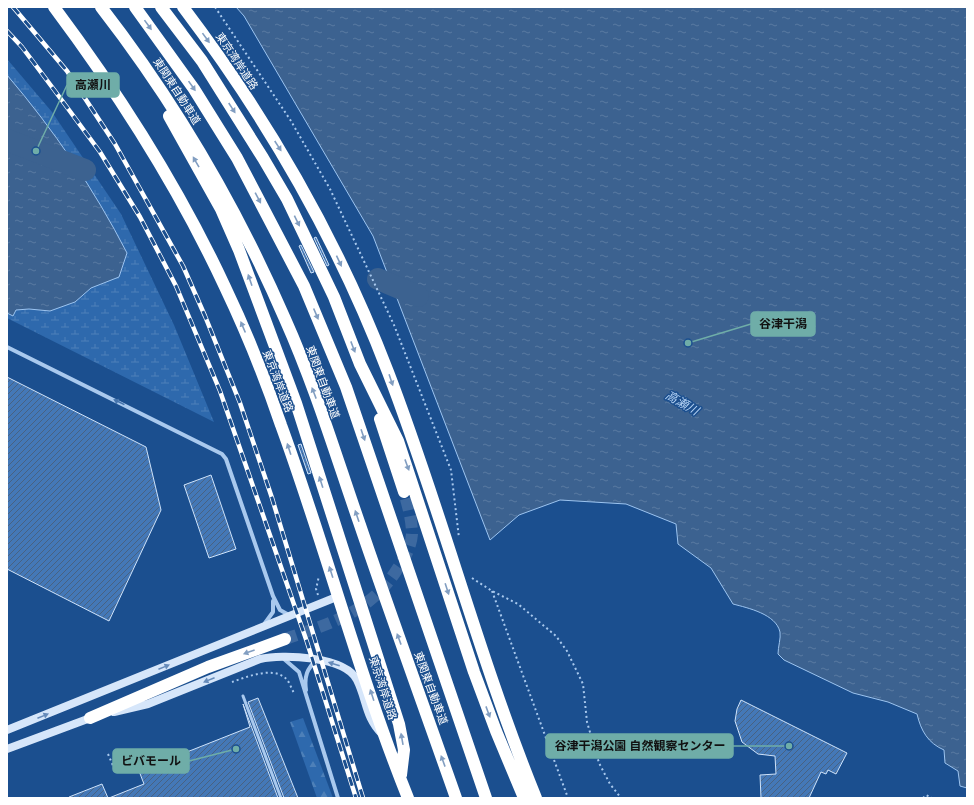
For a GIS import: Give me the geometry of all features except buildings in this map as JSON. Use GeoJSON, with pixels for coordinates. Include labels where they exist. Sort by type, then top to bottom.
{"type":"FeatureCollection","features":[{"type":"Feature","properties":{"kind":"highway","name":"東京湾岸道路"},"geometry":{"type":"LineString","coordinates":[[54,7],[112,88],[191,220],[226,287],[281,425],[386,738],[408,798]]}},
{"type":"Feature","properties":{"kind":"highway","name":"東関東自動車道"},"geometry":{"type":"LineString","coordinates":[[135,7],[194,89],[237,158],[304,286],[346,387],[486,798]]}},
{"type":"Feature","properties":{"kind":"highway"},"geometry":{"type":"LineString","coordinates":[[161,7],[202,60],[249,134],[287,199],[334,297],[389,444],[404,492]]}},
{"type":"Feature","properties":{"kind":"highway","name":"東京湾岸道路"},"geometry":{"type":"LineString","coordinates":[[182,7],[219,56],[284,156],[336,255],[364,314],[388,372],[449,546],[485,660],[536,798]]}},
{"type":"Feature","properties":{"kind":"highway","name":"東関東自動車道"},"geometry":{"type":"LineString","coordinates":[[102,8],[194,140],[219,183],[286,321],[316,397],[456,798]]}},
{"type":"Feature","properties":{"kind":"highway"},"geometry":{"type":"LineString","coordinates":[[136,57],[201,171],[240,250],[296,403],[399,724],[404,750],[400,778]]}},
{"type":"Feature","properties":{"kind":"highway"},"geometry":{"type":"LineString","coordinates":[[360,364],[398,441],[474,672],[496,731],[524,798]]}},
{"type":"Feature","properties":{"kind":"highway"},"geometry":{"type":"LineString","coordinates":[[339,596],[346,590],[349,584],[344,553]]}},
{"type":"Feature","properties":{"kind":"highway"},"geometry":{"type":"LineString","coordinates":[[90,718],[208,667],[285,639]]}},
{"type":"Feature","properties":{"kind":"street"},"geometry":{"type":"LineString","coordinates":[[7,347],[217,450],[226,459],[273,596],[280,610],[289,615]]}},
{"type":"Feature","properties":{"kind":"street"},"geometry":{"type":"LineString","coordinates":[[262,627],[271,617],[273,612],[273,596]]}},
{"type":"Feature","properties":{"kind":"street"},"geometry":{"type":"LineString","coordinates":[[7,730],[339,596]]}},
{"type":"Feature","properties":{"kind":"street"},"geometry":{"type":"LineString","coordinates":[[7,749],[90,718],[148,704],[260,659],[282,657],[318,659],[350,671],[357,679],[369,716],[374,726],[386,738]]}},
{"type":"Feature","properties":{"kind":"street"},"geometry":{"type":"LineString","coordinates":[[282,657],[298,672],[338,798]]}},
{"type":"Feature","properties":{"kind":"street"},"geometry":{"type":"LineString","coordinates":[[308,702],[305,677],[310,667],[318,659]]}},
{"type":"Feature","properties":{"kind":"lane"},"geometry":{"type":"LineString","coordinates":[[244,696],[281,798]]}},
{"type":"Feature","properties":{"kind":"path"},"geometry":{"type":"LineString","coordinates":[[214,7],[291,121],[330,189],[394,325],[451,470],[460,545]]}},
{"type":"Feature","properties":{"kind":"path"},"geometry":{"type":"LineString","coordinates":[[319,570],[316,589],[321,603]]}},
{"type":"Feature","properties":{"kind":"path"},"geometry":{"type":"LineString","coordinates":[[470,577],[492,591],[518,604],[532,614],[556,636],[567,652],[583,684],[587,722],[599,763],[610,784],[621,798]]}},
{"type":"Feature","properties":{"kind":"path"},"geometry":{"type":"LineString","coordinates":[[492,591],[568,798]]}},
{"type":"Feature","properties":{"kind":"path"},"geometry":{"type":"LineString","coordinates":[[108,754],[114,768]]}},
{"type":"Feature","properties":{"kind":"path"},"geometry":{"type":"LineString","coordinates":[[923,798],[926,795],[932,798]]}},
{"type":"Feature","properties":{"kind":"green space"},"geometry":{"type":"Polygon","coordinates":[[[7,59],[52,112],[121,214],[174,325],[214,422],[7,318],[7,59]]]}},
{"type":"Feature","properties":{"kind":"green space"},"geometry":{"type":"Polygon","coordinates":[[[303,718],[333,798],[317,798],[290,722],[303,718]]]}},
{"type":"Feature","properties":{"kind":"water"},"geometry":{"type":"Polygon","coordinates":[[[236,7],[967,7],[967,788],[960,786],[958,771],[945,763],[944,750],[934,744],[926,736],[917,714],[888,702],[853,693],[784,660],[778,654],[780,632],[777,626],[767,616],[761,613],[733,604],[711,568],[678,544],[676,524],[626,504],[560,500],[519,515],[490,540],[373,236],[244,16],[236,7]]]}},
{"type":"Feature","properties":{"kind":"water"},"geometry":{"type":"Polygon","coordinates":[[[7,75],[41,117],[87,183],[127,253],[119,277],[91,288],[75,302],[50,311],[29,309],[16,310],[13,316],[7,313],[7,75]]]}},
{"type":"Feature","properties":{"kind":"waterway","name":"高瀬川"},"geometry":{"type":"LineString","coordinates":[[7,140],[85,170]]}},
{"type":"Feature","properties":{"kind":"waterway","name":"高瀬川"},"geometry":{"type":"LineString","coordinates":[[378,279],[418,296]]}},
{"type":"Feature","properties":{"kind":"tunnel"},"geometry":{"type":"LineString","coordinates":[[285,639],[349,614],[363,606],[387,583],[401,564],[409,548],[412,534],[411,518],[404,492]]}},
{"type":"Feature","properties":{"kind":"railway"},"geometry":{"type":"LineString","coordinates":[[13,7],[67,71],[115,144],[183,266],[240,403],[272,498],[363,798]]}},
{"type":"Feature","properties":{"kind":"railway"},"geometry":{"type":"LineString","coordinates":[[7,31],[22,47],[100,152],[140,217],[176,286],[220,391],[307,642],[356,798]]}},
{"type":"Feature","properties":{"kind":"place","name":"高瀬川"},"geometry":{"type":"Point","coordinates":[36,151]}},
{"type":"Feature","properties":{"kind":"place","name":"谷津干潟"},"geometry":{"type":"Point","coordinates":[688,343]}},
{"type":"Feature","properties":{"kind":"place","name":"谷津干潟公園 自然観察センター"},"geometry":{"type":"Point","coordinates":[789,746]}},
{"type":"Feature","properties":{"kind":"place","name":"ビバモール"},"geometry":{"type":"Point","coordinates":[236,749]}}]}
